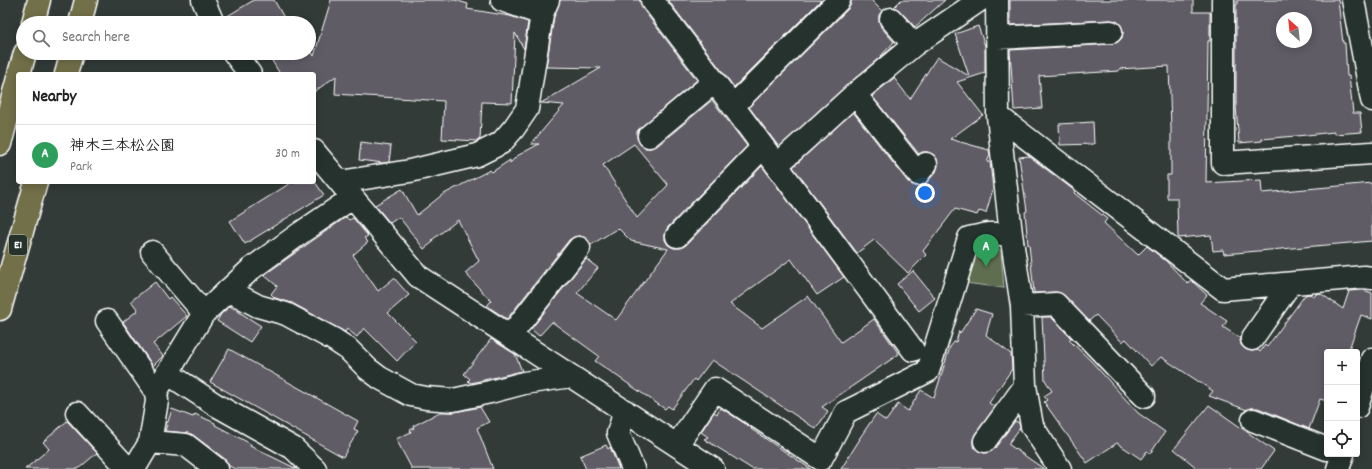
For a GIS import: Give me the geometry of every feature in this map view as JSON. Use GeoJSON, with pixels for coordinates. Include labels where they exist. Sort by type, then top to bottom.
{"type":"FeatureCollection","features":[{"type":"Feature","properties":{"kind":"highway"},"geometry":{"type":"LineString","coordinates":[[35,16],[39,0]]}},
{"type":"Feature","properties":{"kind":"highway"},"geometry":{"type":"LineString","coordinates":[[82,16],[86,0]]}},
{"type":"Feature","properties":{"kind":"highway"},"geometry":{"type":"LineString","coordinates":[[20,72],[23,60]]}},
{"type":"Feature","properties":{"kind":"highway"},"geometry":{"type":"LineString","coordinates":[[67,72],[70,60]]}},
{"type":"Feature","properties":{"kind":"highway"},"geometry":{"type":"LineString","coordinates":[[0,144],[16,85]]}},
{"type":"Feature","properties":{"kind":"highway","name":"E1"},"geometry":{"type":"LineString","coordinates":[[0,309],[35,184]]}},
{"type":"Feature","properties":{"kind":"street"},"geometry":{"type":"LineString","coordinates":[[203,0],[210,16]]}},
{"type":"Feature","properties":{"kind":"street"},"geometry":{"type":"LineString","coordinates":[[156,392],[166,372],[204,313],[252,269],[302,232],[346,190],[410,171],[477,154],[501,143],[514,128],[527,109],[545,7],[502,0]]}},
{"type":"Feature","properties":{"kind":"street"},"geometry":{"type":"LineString","coordinates":[[652,0],[764,147],[913,350]]}},
{"type":"Feature","properties":{"kind":"street"},"geometry":{"type":"LineString","coordinates":[[733,106],[839,0]]}},
{"type":"Feature","properties":{"kind":"street"},"geometry":{"type":"LineString","coordinates":[[777,166],[855,94],[914,45],[980,0]]}},
{"type":"Feature","properties":{"kind":"street"},"geometry":{"type":"LineString","coordinates":[[997,0],[998,116],[1011,234],[1022,306],[1025,386],[1032,426],[1060,469]]}},
{"type":"Feature","properties":{"kind":"street"},"geometry":{"type":"LineString","coordinates":[[1222,0],[1223,163],[1372,153]]}},
{"type":"Feature","properties":{"kind":"street"},"geometry":{"type":"LineString","coordinates":[[1353,0],[1372,100]]}},
{"type":"Feature","properties":{"kind":"street"},"geometry":{"type":"LineString","coordinates":[[890,19],[914,45]]}},
{"type":"Feature","properties":{"kind":"street"},"geometry":{"type":"LineString","coordinates":[[997,38],[1111,32]]}},
{"type":"Feature","properties":{"kind":"street"},"geometry":{"type":"LineString","coordinates":[[239,60],[248,72]]}},
{"type":"Feature","properties":{"kind":"street"},"geometry":{"type":"LineString","coordinates":[[649,136],[714,82]]}},
{"type":"Feature","properties":{"kind":"street"},"geometry":{"type":"LineString","coordinates":[[855,94],[918,174],[926,164]]}},
{"type":"Feature","properties":{"kind":"street"},"geometry":{"type":"LineString","coordinates":[[998,116],[1223,289],[1364,277],[1372,278]]}},
{"type":"Feature","properties":{"kind":"street"},"geometry":{"type":"LineString","coordinates":[[677,236],[764,147]]}},
{"type":"Feature","properties":{"kind":"street"},"geometry":{"type":"LineString","coordinates":[[316,153],[418,276],[713,469]]}},
{"type":"Feature","properties":{"kind":"street"},"geometry":{"type":"LineString","coordinates":[[677,445],[715,389],[821,459],[846,412],[928,371],[969,238],[988,234],[1011,234]]}},
{"type":"Feature","properties":{"kind":"street"},"geometry":{"type":"LineString","coordinates":[[510,336],[579,248]]}},
{"type":"Feature","properties":{"kind":"street"},"geometry":{"type":"LineString","coordinates":[[152,252],[204,313]]}},
{"type":"Feature","properties":{"kind":"street"},"geometry":{"type":"LineString","coordinates":[[1252,339],[1290,284]]}},
{"type":"Feature","properties":{"kind":"street"},"geometry":{"type":"LineString","coordinates":[[228,290],[258,306],[286,314],[333,339],[348,349],[368,369],[380,378],[411,395],[426,398],[453,400],[524,383],[571,376]]}},
{"type":"Feature","properties":{"kind":"street"},"geometry":{"type":"LineString","coordinates":[[1022,306],[1056,304],[1144,396]]}},
{"type":"Feature","properties":{"kind":"street"},"geometry":{"type":"LineString","coordinates":[[107,321],[156,392],[157,401],[150,442],[134,469]]}},
{"type":"Feature","properties":{"kind":"street"},"geometry":{"type":"LineString","coordinates":[[1360,397],[1372,359]]}},
{"type":"Feature","properties":{"kind":"street"},"geometry":{"type":"LineString","coordinates":[[166,372],[216,405],[292,448],[315,469]]}},
{"type":"Feature","properties":{"kind":"street"},"geometry":{"type":"LineString","coordinates":[[985,440],[1025,386]]}},
{"type":"Feature","properties":{"kind":"street"},"geometry":{"type":"LineString","coordinates":[[625,411],[618,434],[633,469]]}},
{"type":"Feature","properties":{"kind":"street"},"geometry":{"type":"LineString","coordinates":[[77,413],[128,469]]}},
{"type":"Feature","properties":{"kind":"street"},"geometry":{"type":"LineString","coordinates":[[1253,420],[1324,447]]}},
{"type":"Feature","properties":{"kind":"street"},"geometry":{"type":"LineString","coordinates":[[150,442],[186,445],[217,469]]}},
{"type":"Feature","properties":{"kind":"street"},"geometry":{"type":"LineString","coordinates":[[1338,469],[1341,457]]}},
{"type":"Feature","properties":{"kind":"green space"},"geometry":{"type":"Polygon","coordinates":[[[984,243],[993,244],[1001,251],[1004,288],[965,283],[975,250],[984,243]]]}},
{"type":"Feature","properties":{"kind":"building"},"geometry":{"type":"Polygon","coordinates":[[[254,0],[274,0],[283,16],[227,16],[254,0]]]}},
{"type":"Feature","properties":{"kind":"building"},"geometry":{"type":"Polygon","coordinates":[[[331,0],[455,0],[468,4],[467,9],[510,16],[528,22],[524,49],[515,33],[512,103],[482,102],[480,139],[477,141],[442,139],[444,101],[335,94],[336,76],[316,91],[316,72],[279,72],[272,60],[316,60],[316,49],[331,0]]]}},
{"type":"Feature","properties":{"kind":"building"},"geometry":{"type":"Polygon","coordinates":[[[560,0],[640,0],[642,8],[697,80],[637,131],[637,138],[640,144],[644,148],[657,146],[712,100],[747,146],[668,227],[665,233],[665,240],[668,245],[674,248],[681,248],[686,245],[762,166],[844,277],[817,295],[791,259],[730,304],[762,328],[808,296],[841,342],[874,319],[899,354],[822,407],[828,411],[816,429],[712,360],[696,381],[694,379],[672,409],[668,406],[665,409],[595,361],[599,356],[552,322],[539,336],[531,329],[586,259],[598,268],[577,293],[616,320],[668,249],[631,241],[618,228],[591,245],[586,238],[580,236],[574,237],[569,240],[507,319],[487,306],[491,301],[465,273],[479,261],[458,220],[432,240],[433,242],[424,249],[399,217],[390,223],[375,205],[402,189],[417,215],[442,195],[490,170],[492,172],[510,160],[510,163],[517,156],[539,144],[531,144],[564,105],[541,103],[601,68],[546,67],[554,17],[560,0]],[[634,144],[603,165],[637,218],[668,185],[634,144]]]}},
{"type":"Feature","properties":{"kind":"building"},"geometry":{"type":"Polygon","coordinates":[[[668,0],[821,0],[734,87],[668,0]]]}},
{"type":"Feature","properties":{"kind":"building"},"geometry":{"type":"Polygon","coordinates":[[[851,0],[871,0],[882,11],[879,15],[881,27],[894,42],[879,58],[779,147],[749,107],[848,9],[851,4],[851,0]]]}},
{"type":"Feature","properties":{"kind":"building"},"geometry":{"type":"Polygon","coordinates":[[[901,0],[945,0],[915,27],[900,11],[894,7],[901,0]]]}},
{"type":"Feature","properties":{"kind":"building"},"geometry":{"type":"Polygon","coordinates":[[[1010,0],[1193,0],[1193,12],[1210,12],[1210,41],[1208,41],[1206,183],[1261,180],[1262,193],[1372,183],[1372,241],[1224,254],[1223,250],[1213,251],[1211,235],[1178,238],[1177,198],[1167,198],[1167,175],[1171,175],[1169,66],[1039,76],[1042,108],[1014,110],[1010,50],[1112,44],[1118,42],[1122,38],[1123,32],[1121,25],[1116,21],[1110,20],[1010,25],[1010,0]]]}},
{"type":"Feature","properties":{"kind":"building"},"geometry":{"type":"Polygon","coordinates":[[[1237,0],[1338,0],[1343,43],[1345,43],[1347,76],[1349,76],[1353,113],[1360,113],[1362,132],[1334,134],[1334,132],[1262,139],[1262,141],[1239,143],[1236,106],[1237,0]]]}},
{"type":"Feature","properties":{"kind":"building"},"geometry":{"type":"Polygon","coordinates":[[[978,26],[985,46],[985,73],[957,82],[983,115],[950,139],[989,150],[990,155],[987,162],[990,162],[993,189],[986,213],[979,211],[977,215],[955,209],[923,251],[926,255],[908,273],[874,240],[857,253],[793,167],[853,112],[908,182],[915,186],[921,186],[927,182],[936,172],[938,166],[937,159],[934,155],[928,152],[922,152],[919,154],[872,96],[894,78],[910,99],[937,57],[969,76],[955,34],[978,26]]]}},
{"type":"Feature","properties":{"kind":"building"},"geometry":{"type":"Polygon","coordinates":[[[1093,122],[1094,144],[1060,145],[1059,124],[1093,122]]]}},
{"type":"Feature","properties":{"kind":"building"},"geometry":{"type":"Polygon","coordinates":[[[361,142],[391,146],[389,162],[383,163],[359,160],[361,142]]]}},
{"type":"Feature","properties":{"kind":"building"},"geometry":{"type":"Polygon","coordinates":[[[1029,156],[1075,191],[1074,193],[1107,219],[1104,223],[1138,255],[1147,246],[1166,261],[1188,284],[1191,280],[1207,295],[1200,303],[1227,321],[1223,327],[1240,338],[1241,345],[1245,349],[1251,351],[1258,350],[1260,352],[1265,345],[1267,347],[1305,295],[1310,294],[1314,297],[1316,294],[1320,293],[1343,309],[1349,291],[1363,290],[1372,293],[1372,319],[1361,315],[1349,349],[1324,349],[1324,400],[1320,399],[1309,429],[1258,408],[1247,410],[1209,396],[1213,391],[1161,357],[1151,366],[1126,339],[1122,342],[1096,315],[1089,321],[1061,293],[1034,293],[1025,212],[1027,211],[1019,157],[1029,156]]]}},
{"type":"Feature","properties":{"kind":"building"},"geometry":{"type":"Polygon","coordinates":[[[316,183],[324,195],[245,244],[230,221],[289,184],[316,183]]]}},
{"type":"Feature","properties":{"kind":"building"},"geometry":{"type":"Polygon","coordinates":[[[346,217],[349,220],[353,218],[368,236],[364,238],[368,242],[353,255],[378,291],[394,278],[409,295],[388,313],[416,341],[397,361],[364,328],[357,337],[347,329],[345,332],[292,303],[275,298],[271,294],[277,286],[264,275],[346,217]]]}},
{"type":"Feature","properties":{"kind":"building"},"geometry":{"type":"Polygon","coordinates":[[[913,271],[935,298],[919,311],[897,284],[913,271]]]}},
{"type":"Feature","properties":{"kind":"building"},"geometry":{"type":"Polygon","coordinates":[[[155,282],[168,299],[170,297],[187,316],[153,344],[163,356],[153,366],[123,322],[138,310],[131,301],[155,282]]]}},
{"type":"Feature","properties":{"kind":"building"},"geometry":{"type":"Polygon","coordinates":[[[230,306],[261,326],[250,342],[217,321],[221,314],[230,306]]]}},
{"type":"Feature","properties":{"kind":"building"},"geometry":{"type":"Polygon","coordinates":[[[976,309],[992,314],[986,335],[1011,354],[1012,369],[989,403],[995,407],[975,434],[973,446],[978,451],[984,453],[990,452],[995,448],[1015,421],[1019,423],[1020,428],[1008,444],[1044,469],[841,469],[876,414],[886,421],[898,404],[908,411],[921,390],[934,398],[950,347],[955,341],[956,342],[959,331],[960,333],[976,309]]]}},
{"type":"Feature","properties":{"kind":"building"},"geometry":{"type":"Polygon","coordinates":[[[1042,317],[1051,317],[1071,338],[1069,340],[1091,361],[1138,413],[1165,432],[1150,454],[1147,451],[1141,459],[1117,443],[1087,463],[1044,402],[1047,400],[1044,396],[1052,391],[1045,380],[1042,317]]]}},
{"type":"Feature","properties":{"kind":"building"},"geometry":{"type":"Polygon","coordinates":[[[491,339],[515,354],[522,371],[471,383],[468,381],[470,379],[464,374],[491,339]]]}},
{"type":"Feature","properties":{"kind":"building"},"geometry":{"type":"Polygon","coordinates":[[[229,349],[358,421],[354,429],[358,431],[343,457],[210,382],[229,349]]]}},
{"type":"Feature","properties":{"kind":"building"},"geometry":{"type":"Polygon","coordinates":[[[1209,405],[1274,451],[1261,469],[1198,469],[1174,449],[1209,405]]]}},
{"type":"Feature","properties":{"kind":"building"},"geometry":{"type":"Polygon","coordinates":[[[480,407],[489,422],[477,428],[493,469],[412,469],[396,439],[411,432],[410,430],[414,428],[413,426],[440,412],[455,412],[480,407]]]}},
{"type":"Feature","properties":{"kind":"building"},"geometry":{"type":"Polygon","coordinates":[[[721,408],[811,469],[752,469],[704,439],[708,437],[701,432],[714,412],[717,414],[721,408]]]}},
{"type":"Feature","properties":{"kind":"building"},"geometry":{"type":"Polygon","coordinates":[[[172,409],[193,417],[195,414],[215,423],[215,425],[251,444],[250,446],[297,469],[235,469],[229,466],[225,459],[193,435],[165,431],[172,409]]]}},
{"type":"Feature","properties":{"kind":"building"},"geometry":{"type":"Polygon","coordinates":[[[67,421],[97,453],[78,469],[25,469],[49,449],[43,442],[67,421]]]}},
{"type":"Feature","properties":{"kind":"building"},"geometry":{"type":"Polygon","coordinates":[[[606,445],[608,449],[610,447],[619,469],[586,469],[580,456],[606,445]]]}},
{"type":"Feature","properties":{"kind":"place","name":"神木三本松公園"},"geometry":{"type":"Point","coordinates":[986,267]}}]}
